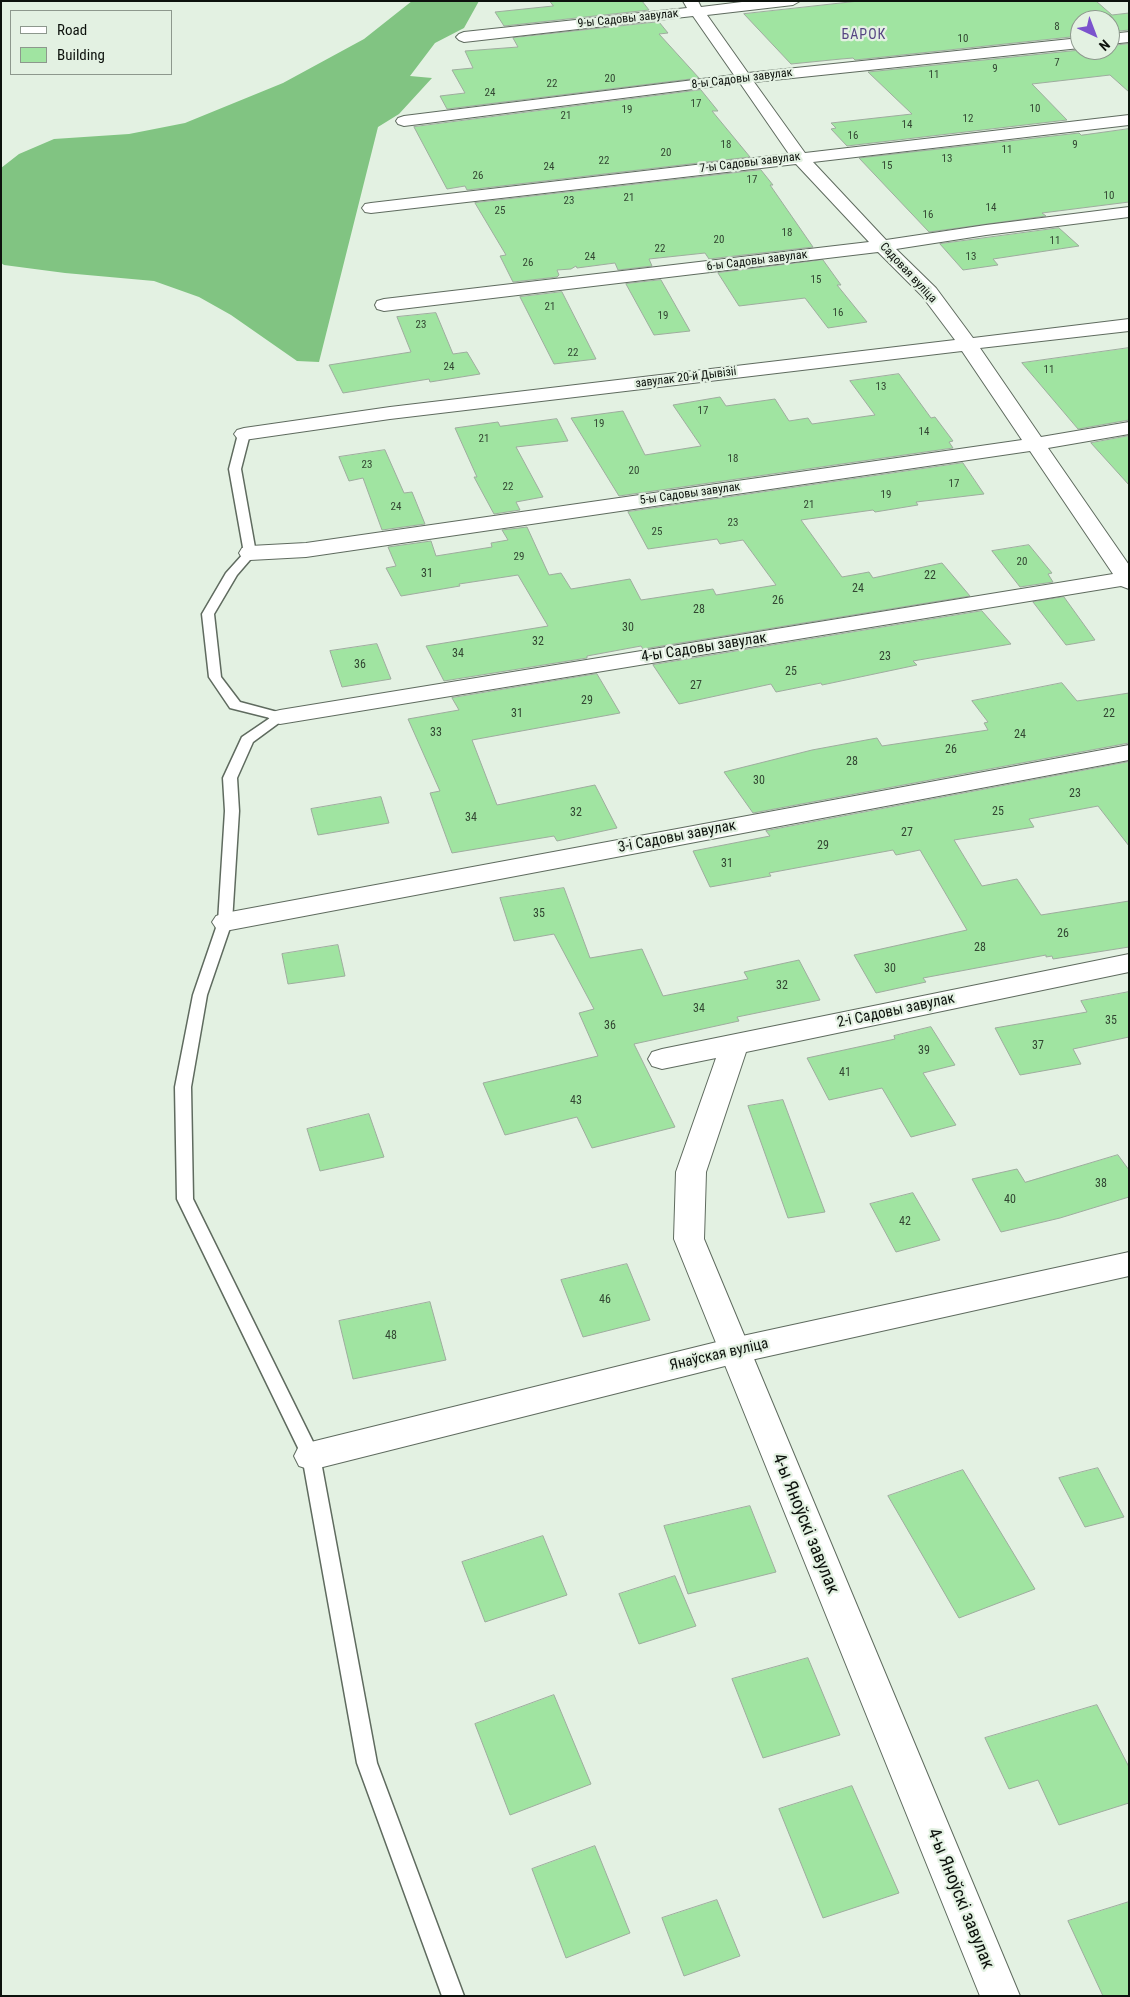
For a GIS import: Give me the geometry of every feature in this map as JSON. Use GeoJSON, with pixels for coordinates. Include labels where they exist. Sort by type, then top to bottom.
{"type":"FeatureCollection","features":[{"type":"Feature","properties":{"kind":"street","name":"9-ы Садовы завулак"},"geometry":{"type":"LineString","coordinates":[[464,37],[694,6],[793,1]]}},
{"type":"Feature","properties":{"kind":"street","name":"Садовая вуліца"},"geometry":{"type":"LineString","coordinates":[[694,6],[800,158],[882,246],[929,292],[968,345],[1128,580]]}},
{"type":"Feature","properties":{"kind":"street","name":"8-ы Садовы завулак"},"geometry":{"type":"LineString","coordinates":[[404,121],[744,78],[1070,44]]}},
{"type":"Feature","properties":{"kind":"street","name":"7-ы Садовы завулак"},"geometry":{"type":"LineString","coordinates":[[371,208],[1129,120]]}},
{"type":"Feature","properties":{"kind":"street","name":"6-ы Садовы завулак"},"geometry":{"type":"LineString","coordinates":[[384,305],[882,246],[986,230],[1129,212]]}},
{"type":"Feature","properties":{"kind":"street","name":"завулак 20-й Дывізіі"},"geometry":{"type":"LineString","coordinates":[[244,434],[400,412],[1129,325]]}},
{"type":"Feature","properties":{"kind":"street","name":"5-ы Садовы завулак"},"geometry":{"type":"LineString","coordinates":[[250,553],[306,550],[1035,444],[1129,428]]}},
{"type":"Feature","properties":{"kind":"street","name":"4-ы Садовы завулак"},"geometry":{"type":"LineString","coordinates":[[280,717],[1128,580]]}},
{"type":"Feature","properties":{"kind":"street","name":"3-і Садовы завулак"},"geometry":{"type":"LineString","coordinates":[[224,922],[1129,752]]}},
{"type":"Feature","properties":{"kind":"street","name":"2-і Садовы завулак"},"geometry":{"type":"LineString","coordinates":[[662,1059],[1129,963]]}},
{"type":"Feature","properties":{"kind":"street","name":"4-ы Яноўскі завулак"},"geometry":{"type":"LineString","coordinates":[[735,1044],[691,1172],[689,1239],[1000,1996]]}},
{"type":"Feature","properties":{"kind":"street","name":"Янаўская вуліца"},"geometry":{"type":"LineString","coordinates":[[311,1456],[734,1351],[1129,1264]]}},
{"type":"Feature","properties":{"kind":"lane"},"geometry":{"type":"LineString","coordinates":[[244,434],[234,468],[250,553],[232,573],[208,614],[215,677],[235,705],[280,717]]}},
{"type":"Feature","properties":{"kind":"lane"},"geometry":{"type":"LineString","coordinates":[[280,717],[247,740],[230,778],[232,812],[224,922],[200,995],[183,1087],[185,1199],[311,1456],[367,1763],[453,1996]]}},
{"type":"Feature","properties":{"kind":"green space"},"geometry":{"type":"Polygon","coordinates":[[[412,1],[479,1],[464,28],[435,43],[410,76],[432,78],[399,114],[378,127],[319,362],[297,361],[231,315],[199,297],[154,281],[65,273],[4,265],[1,263],[1,168],[19,154],[54,139],[129,134],[185,123],[283,83],[364,39],[412,1]]]}},
{"type":"Feature","properties":{"kind":"building"},"geometry":{"type":"Polygon","coordinates":[[[550,1],[642,1],[649,10],[504,26],[495,12],[553,6],[550,1]]]}},
{"type":"Feature","properties":{"kind":"building"},"geometry":{"type":"Polygon","coordinates":[[[859,1],[1096,1],[1106,10],[1070,10],[1070,37],[855,60],[853,58],[791,64],[744,14],[859,1]]]}},
{"type":"Feature","properties":{"kind":"building"},"geometry":{"type":"Polygon","coordinates":[[[1129,13],[1129,30],[1120,31],[1120,14],[1129,13]]]}},
{"type":"Feature","properties":{"kind":"building"},"geometry":{"type":"Polygon","coordinates":[[[659,22],[668,33],[659,34],[699,78],[447,109],[440,96],[465,93],[452,70],[473,68],[465,51],[518,47],[513,38],[659,22]]]}},
{"type":"Feature","properties":{"kind":"building"},"geometry":{"type":"Polygon","coordinates":[[[1129,44],[1129,92],[1110,75],[1032,84],[1067,120],[847,146],[831,129],[836,128],[831,123],[912,114],[868,72],[1070,51],[1070,60],[1120,60],[1120,45],[1129,44]]]}},
{"type":"Feature","properties":{"kind":"building"},"geometry":{"type":"Polygon","coordinates":[[[701,90],[718,111],[712,111],[750,157],[467,190],[465,186],[447,189],[414,127],[701,90]]]}},
{"type":"Feature","properties":{"kind":"building"},"geometry":{"type":"Polygon","coordinates":[[[1129,129],[1129,202],[1042,213],[1046,216],[929,232],[859,158],[1079,133],[1081,135],[1129,129]]]}},
{"type":"Feature","properties":{"kind":"building"},"geometry":{"type":"Polygon","coordinates":[[[761,170],[773,185],[770,185],[813,247],[709,259],[705,253],[649,259],[652,266],[618,270],[615,263],[577,268],[576,266],[571,269],[557,270],[559,275],[557,277],[513,282],[500,256],[506,255],[475,203],[761,170]]]}},
{"type":"Feature","properties":{"kind":"building"},"geometry":{"type":"Polygon","coordinates":[[[1059,228],[1079,246],[993,259],[998,265],[963,270],[940,244],[1059,228]]]}},
{"type":"Feature","properties":{"kind":"building"},"geometry":{"type":"Polygon","coordinates":[[[823,260],[841,285],[837,285],[867,322],[828,328],[805,298],[739,306],[718,273],[823,260]]]}},
{"type":"Feature","properties":{"kind":"building"},"geometry":{"type":"Polygon","coordinates":[[[661,280],[690,331],[654,335],[626,284],[661,280]]]}},
{"type":"Feature","properties":{"kind":"building"},"geometry":{"type":"Polygon","coordinates":[[[562,292],[596,359],[554,364],[520,297],[562,292]]]}},
{"type":"Feature","properties":{"kind":"building"},"geometry":{"type":"Polygon","coordinates":[[[436,313],[453,354],[467,352],[480,374],[430,382],[429,379],[343,393],[329,365],[411,352],[397,317],[436,313]]]}},
{"type":"Feature","properties":{"kind":"building"},"geometry":{"type":"Polygon","coordinates":[[[1129,348],[1129,420],[1078,429],[1022,363],[1129,348]]]}},
{"type":"Feature","properties":{"kind":"building"},"geometry":{"type":"Polygon","coordinates":[[[899,374],[931,418],[935,417],[953,441],[949,442],[953,448],[619,496],[571,418],[623,411],[645,455],[701,446],[673,405],[720,397],[726,406],[775,399],[789,421],[808,418],[812,424],[875,415],[850,381],[899,374]]]}},
{"type":"Feature","properties":{"kind":"building"},"geometry":{"type":"Polygon","coordinates":[[[557,419],[568,441],[516,447],[543,497],[516,502],[520,510],[494,514],[474,477],[477,477],[455,428],[498,422],[500,426],[557,419]]]}},
{"type":"Feature","properties":{"kind":"building"},"geometry":{"type":"Polygon","coordinates":[[[1129,436],[1129,485],[1091,443],[1129,436]]]}},
{"type":"Feature","properties":{"kind":"building"},"geometry":{"type":"Polygon","coordinates":[[[385,450],[404,493],[412,492],[425,524],[382,530],[363,478],[349,481],[339,457],[385,450]]]}},
{"type":"Feature","properties":{"kind":"building"},"geometry":{"type":"Polygon","coordinates":[[[963,463],[984,494],[916,502],[918,505],[875,512],[873,510],[801,520],[842,577],[869,572],[873,578],[942,563],[970,596],[643,649],[641,646],[587,656],[587,658],[444,681],[426,646],[548,626],[518,575],[459,584],[460,586],[401,596],[386,568],[396,566],[388,547],[431,541],[436,556],[492,547],[491,543],[508,540],[502,530],[527,527],[549,575],[561,573],[571,589],[630,579],[641,600],[713,589],[716,595],[776,585],[743,540],[720,544],[717,539],[648,549],[628,512],[963,463]]]}},
{"type":"Feature","properties":{"kind":"building"},"geometry":{"type":"Polygon","coordinates":[[[1029,545],[1052,573],[1048,574],[1053,582],[1020,587],[992,551],[1029,545]]]}},
{"type":"Feature","properties":{"kind":"building"},"geometry":{"type":"Polygon","coordinates":[[[1064,597],[1095,640],[1066,645],[1033,602],[1064,597]]]}},
{"type":"Feature","properties":{"kind":"building"},"geometry":{"type":"Polygon","coordinates":[[[982,611],[1011,644],[913,661],[917,665],[822,685],[821,683],[776,692],[771,684],[679,704],[653,665],[982,611]]]}},
{"type":"Feature","properties":{"kind":"building"},"geometry":{"type":"Polygon","coordinates":[[[377,644],[391,679],[342,687],[330,651],[377,644]]]}},
{"type":"Feature","properties":{"kind":"building"},"geometry":{"type":"Polygon","coordinates":[[[597,674],[620,713],[472,740],[497,805],[595,785],[617,828],[557,841],[554,836],[452,853],[430,793],[440,791],[408,719],[459,710],[452,698],[597,674]]]}},
{"type":"Feature","properties":{"kind":"building"},"geometry":{"type":"Polygon","coordinates":[[[1062,683],[1077,701],[1129,693],[1129,743],[753,813],[724,772],[812,750],[877,738],[882,746],[988,730],[984,723],[988,722],[972,701],[1062,683]]]}},
{"type":"Feature","properties":{"kind":"building"},"geometry":{"type":"Polygon","coordinates":[[[1129,762],[1129,846],[1098,806],[1029,819],[1034,827],[954,840],[982,886],[1017,879],[1041,915],[1129,901],[1129,947],[1053,959],[1052,956],[1046,957],[1046,955],[923,978],[926,982],[876,993],[854,955],[967,930],[920,850],[896,855],[893,850],[769,873],[771,876],[710,887],[693,851],[770,836],[766,831],[1129,762]]]}},
{"type":"Feature","properties":{"kind":"building"},"geometry":{"type":"Polygon","coordinates":[[[381,797],[389,823],[318,835],[311,809],[381,797]]]}},
{"type":"Feature","properties":{"kind":"building"},"geometry":{"type":"Polygon","coordinates":[[[564,888],[590,958],[642,949],[663,996],[748,979],[744,972],[799,960],[820,1000],[737,1017],[739,1021],[634,1044],[675,1127],[592,1148],[577,1117],[505,1135],[483,1083],[598,1056],[579,1013],[594,1009],[554,934],[514,941],[500,898],[564,888]]]}},
{"type":"Feature","properties":{"kind":"building"},"geometry":{"type":"Polygon","coordinates":[[[338,945],[345,976],[288,984],[282,954],[338,945]]]}},
{"type":"Feature","properties":{"kind":"building"},"geometry":{"type":"Polygon","coordinates":[[[1129,992],[1129,1037],[1073,1049],[1081,1064],[1020,1075],[995,1028],[1087,1012],[1081,1001],[1129,992]]]}},
{"type":"Feature","properties":{"kind":"building"},"geometry":{"type":"Polygon","coordinates":[[[931,1027],[955,1065],[923,1073],[956,1125],[911,1137],[882,1088],[829,1100],[807,1058],[895,1039],[894,1036],[931,1027]]]}},
{"type":"Feature","properties":{"kind":"building"},"geometry":{"type":"Polygon","coordinates":[[[783,1100],[825,1212],[788,1218],[748,1106],[783,1100]]]}},
{"type":"Feature","properties":{"kind":"building"},"geometry":{"type":"Polygon","coordinates":[[[369,1114],[384,1157],[320,1171],[307,1129],[369,1114]]]}},
{"type":"Feature","properties":{"kind":"building"},"geometry":{"type":"Polygon","coordinates":[[[1118,1155],[1129,1170],[1129,1197],[1060,1218],[1001,1232],[972,1179],[1017,1169],[1025,1182],[1118,1155]]]}},
{"type":"Feature","properties":{"kind":"building"},"geometry":{"type":"Polygon","coordinates":[[[913,1193],[940,1240],[896,1252],[870,1204],[913,1193]]]}},
{"type":"Feature","properties":{"kind":"building"},"geometry":{"type":"Polygon","coordinates":[[[627,1264],[650,1320],[583,1337],[561,1280],[627,1264]]]}},
{"type":"Feature","properties":{"kind":"building"},"geometry":{"type":"Polygon","coordinates":[[[430,1302],[446,1360],[353,1379],[339,1321],[430,1302]]]}},
{"type":"Feature","properties":{"kind":"building"},"geometry":{"type":"Polygon","coordinates":[[[1098,1468],[1124,1517],[1085,1527],[1059,1478],[1098,1468]]]}},
{"type":"Feature","properties":{"kind":"building"},"geometry":{"type":"Polygon","coordinates":[[[963,1470],[1035,1589],[959,1618],[888,1496],[963,1470]]]}},
{"type":"Feature","properties":{"kind":"building"},"geometry":{"type":"Polygon","coordinates":[[[750,1506],[776,1572],[688,1594],[664,1526],[750,1506]]]}},
{"type":"Feature","properties":{"kind":"building"},"geometry":{"type":"Polygon","coordinates":[[[543,1536],[567,1595],[485,1622],[462,1562],[543,1536]]]}},
{"type":"Feature","properties":{"kind":"building"},"geometry":{"type":"Polygon","coordinates":[[[675,1576],[696,1626],[639,1644],[619,1594],[675,1576]]]}},
{"type":"Feature","properties":{"kind":"building"},"geometry":{"type":"Polygon","coordinates":[[[808,1658],[840,1735],[763,1758],[732,1679],[808,1658]]]}},
{"type":"Feature","properties":{"kind":"building"},"geometry":{"type":"Polygon","coordinates":[[[554,1695],[591,1784],[510,1815],[475,1724],[554,1695]]]}},
{"type":"Feature","properties":{"kind":"building"},"geometry":{"type":"Polygon","coordinates":[[[1097,1705],[1129,1767],[1129,1803],[1059,1825],[1038,1780],[1009,1789],[985,1738],[1097,1705]]]}},
{"type":"Feature","properties":{"kind":"building"},"geometry":{"type":"Polygon","coordinates":[[[852,1786],[899,1893],[823,1918],[779,1809],[852,1786]]]}},
{"type":"Feature","properties":{"kind":"building"},"geometry":{"type":"Polygon","coordinates":[[[595,1846],[630,1933],[566,1958],[532,1869],[595,1846]]]}},
{"type":"Feature","properties":{"kind":"building"},"geometry":{"type":"Polygon","coordinates":[[[717,1900],[740,1956],[684,1976],[662,1918],[717,1900]]]}},
{"type":"Feature","properties":{"kind":"building"},"geometry":{"type":"Polygon","coordinates":[[[1129,1902],[1129,1996],[1103,1996],[1068,1921],[1129,1902]]]}},
{"type":"Feature","properties":{"kind":"district","name":"БАРОК"},"geometry":{"type":"Point","coordinates":[864,35]}}]}
